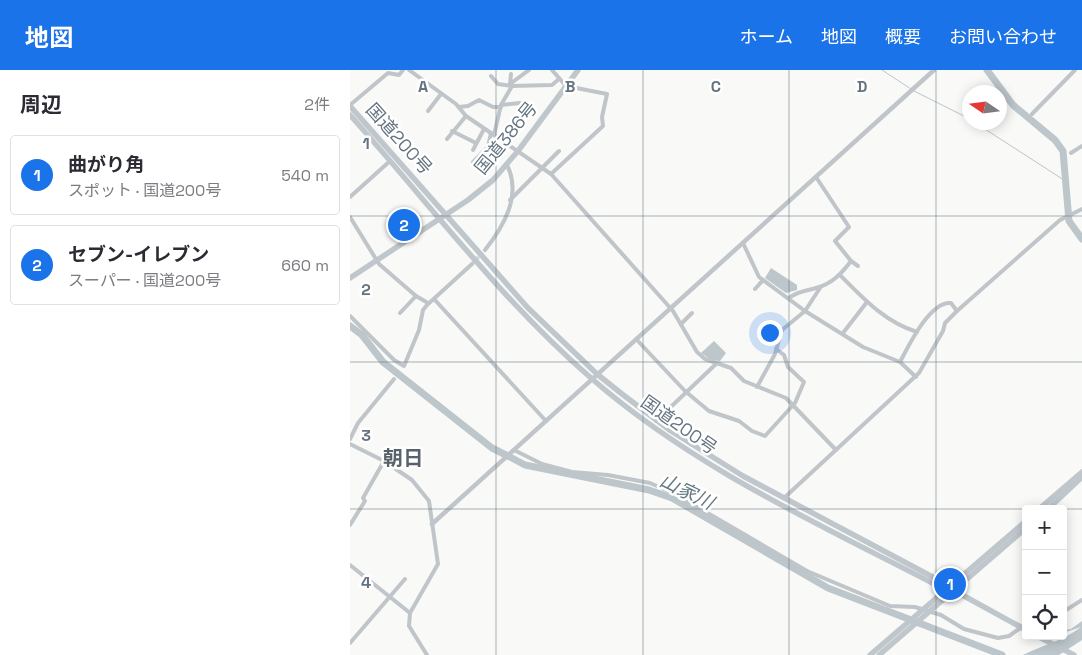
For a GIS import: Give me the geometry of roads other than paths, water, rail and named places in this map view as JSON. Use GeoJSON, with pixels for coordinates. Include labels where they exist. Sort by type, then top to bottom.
{"type":"FeatureCollection","features":[{"type":"Feature","properties":{"kind":"main road","name":"国道386号"},"geometry":{"type":"LineString","coordinates":[[447,214],[481,191],[507,165],[578,70]]}},
{"type":"Feature","properties":{"kind":"main road","name":"国道200号"},"geometry":{"type":"LineString","coordinates":[[350,105],[528,308],[594,377],[702,452],[944,583],[977,604],[1022,628]]}},
{"type":"Feature","properties":{"kind":"main road","name":"国道200号"},"geometry":{"type":"LineString","coordinates":[[350,115],[523,314],[652,426],[697,457],[740,482],[940,586],[953,590]]}},
{"type":"Feature","properties":{"kind":"main road"},"geometry":{"type":"LineString","coordinates":[[350,278],[447,214]]}},
{"type":"Feature","properties":{"kind":"main road"},"geometry":{"type":"LineString","coordinates":[[1044,505],[1082,472]]}},
{"type":"Feature","properties":{"kind":"main road"},"geometry":{"type":"LineString","coordinates":[[1052,505],[1082,477]]}},
{"type":"Feature","properties":{"kind":"main road"},"geometry":{"type":"LineString","coordinates":[[953,590],[1022,525]]}},
{"type":"Feature","properties":{"kind":"main road"},"geometry":{"type":"LineString","coordinates":[[879,655],[892,641],[1022,531]]}},
{"type":"Feature","properties":{"kind":"main road"},"geometry":{"type":"LineString","coordinates":[[1045,640],[1074,655]]}},
{"type":"Feature","properties":{"kind":"main road"},"geometry":{"type":"LineString","coordinates":[[870,655],[892,641]]}},
{"type":"Feature","properties":{"kind":"street"},"geometry":{"type":"LineString","coordinates":[[350,105],[388,73],[399,75],[403,70]]}},
{"type":"Feature","properties":{"kind":"street"},"geometry":{"type":"LineString","coordinates":[[473,162],[488,148],[501,106],[511,85],[529,70]]}},
{"type":"Feature","properties":{"kind":"street"},"geometry":{"type":"LineString","coordinates":[[551,174],[603,126],[602,116],[607,94],[566,86],[552,70]]}},
{"type":"Feature","properties":{"kind":"street"},"geometry":{"type":"LineString","coordinates":[[432,524],[934,70]]}},
{"type":"Feature","properties":{"kind":"street"},"geometry":{"type":"LineString","coordinates":[[413,71],[459,107],[466,116],[551,174],[670,308],[697,352],[716,364],[724,365],[744,381],[786,398],[836,450]]}},
{"type":"Feature","properties":{"kind":"street"},"geometry":{"type":"LineString","coordinates":[[1032,114],[1072,71]]}},
{"type":"Feature","properties":{"kind":"street"},"geometry":{"type":"LineString","coordinates":[[511,74],[511,85]]}},
{"type":"Feature","properties":{"kind":"street"},"geometry":{"type":"LineString","coordinates":[[492,76],[501,85],[552,85],[559,79]]}},
{"type":"Feature","properties":{"kind":"street"},"geometry":{"type":"LineString","coordinates":[[428,111],[442,94]]}},
{"type":"Feature","properties":{"kind":"street"},"geometry":{"type":"LineString","coordinates":[[459,107],[468,106],[479,100],[493,107],[520,103]]}},
{"type":"Feature","properties":{"kind":"street"},"geometry":{"type":"LineString","coordinates":[[448,138],[466,116]]}},
{"type":"Feature","properties":{"kind":"street"},"geometry":{"type":"LineString","coordinates":[[473,150],[484,129]]}},
{"type":"Feature","properties":{"kind":"street"},"geometry":{"type":"LineString","coordinates":[[452,131],[476,143]]}},
{"type":"Feature","properties":{"kind":"street"},"geometry":{"type":"LineString","coordinates":[[1071,153],[1082,146]]}},
{"type":"Feature","properties":{"kind":"street"},"geometry":{"type":"LineString","coordinates":[[510,200],[515,198],[559,151]]}},
{"type":"Feature","properties":{"kind":"street"},"geometry":{"type":"LineString","coordinates":[[350,197],[390,161]]}},
{"type":"Feature","properties":{"kind":"street"},"geometry":{"type":"LineString","coordinates":[[485,250],[504,224],[513,184],[507,165]]}},
{"type":"Feature","properties":{"kind":"street"},"geometry":{"type":"LineString","coordinates":[[816,177],[849,227],[834,241],[851,261],[858,266]]}},
{"type":"Feature","properties":{"kind":"street"},"geometry":{"type":"LineString","coordinates":[[784,498],[916,377],[926,364],[943,332],[944,323],[957,310],[1063,219],[1082,209]]}},
{"type":"Feature","properties":{"kind":"street"},"geometry":{"type":"LineString","coordinates":[[350,217],[376,260],[416,296],[428,303]]}},
{"type":"Feature","properties":{"kind":"street"},"geometry":{"type":"LineString","coordinates":[[743,243],[759,277],[805,310],[863,347],[900,362],[916,377]]}},
{"type":"Feature","properties":{"kind":"street"},"geometry":{"type":"LineString","coordinates":[[789,298],[800,291],[820,287],[841,276],[851,261]]}},
{"type":"Feature","properties":{"kind":"street"},"geometry":{"type":"LineString","coordinates":[[350,316],[394,360],[404,366],[419,330],[423,310],[428,303],[434,300],[472,264]]}},
{"type":"Feature","properties":{"kind":"street"},"geometry":{"type":"LineString","coordinates":[[841,276],[882,315],[917,332]]}},
{"type":"Feature","properties":{"kind":"street"},"geometry":{"type":"LineString","coordinates":[[755,289],[763,280]]}},
{"type":"Feature","properties":{"kind":"street"},"geometry":{"type":"LineString","coordinates":[[757,387],[776,349],[782,330],[805,310],[820,287]]}},
{"type":"Feature","properties":{"kind":"street"},"geometry":{"type":"LineString","coordinates":[[400,313],[416,296]]}},
{"type":"Feature","properties":{"kind":"street"},"geometry":{"type":"LineString","coordinates":[[434,300],[546,421]]}},
{"type":"Feature","properties":{"kind":"street"},"geometry":{"type":"LineString","coordinates":[[843,333],[867,302]]}},
{"type":"Feature","properties":{"kind":"street"},"geometry":{"type":"LineString","coordinates":[[900,362],[917,332],[940,304],[950,303],[957,310]]}},
{"type":"Feature","properties":{"kind":"street"},"geometry":{"type":"LineString","coordinates":[[681,324],[692,313]]}},
{"type":"Feature","properties":{"kind":"street"},"geometry":{"type":"LineString","coordinates":[[636,339],[685,392],[709,411],[738,422],[752,431],[765,436],[794,405],[804,382],[788,367],[784,355],[776,349]]}},
{"type":"Feature","properties":{"kind":"street"},"geometry":{"type":"LineString","coordinates":[[656,421],[716,364]]}},
{"type":"Feature","properties":{"kind":"street"},"geometry":{"type":"LineString","coordinates":[[350,439],[358,423],[394,379]]}},
{"type":"Feature","properties":{"kind":"street"},"geometry":{"type":"LineString","coordinates":[[350,444],[384,460],[412,480],[424,492],[429,502],[438,558],[437,569],[410,613],[408,626],[427,655]]}},
{"type":"Feature","properties":{"kind":"street"},"geometry":{"type":"LineString","coordinates":[[514,450],[542,464],[572,472],[608,475],[650,483],[807,571],[890,606],[915,607],[941,615],[964,630],[998,638],[1009,636],[1022,627]]}},
{"type":"Feature","properties":{"kind":"street"},"geometry":{"type":"LineString","coordinates":[[350,524],[365,502],[362,498],[384,460]]}},
{"type":"Feature","properties":{"kind":"street"},"geometry":{"type":"LineString","coordinates":[[351,567],[410,613]]}},
{"type":"Feature","properties":{"kind":"street"},"geometry":{"type":"LineString","coordinates":[[350,643],[405,579]]}},
{"type":"Feature","properties":{"kind":"street"},"geometry":{"type":"LineString","coordinates":[[1067,609],[1082,600]]}},
{"type":"Feature","properties":{"kind":"waterway"},"geometry":{"type":"LineString","coordinates":[[882,70],[911,89]]}},
{"type":"Feature","properties":{"kind":"waterway"},"geometry":{"type":"LineString","coordinates":[[987,70],[1013,105],[1055,140],[1063,151],[1069,221],[1082,239]]}},
{"type":"Feature","properties":{"kind":"waterway"},"geometry":{"type":"LineString","coordinates":[[914,91],[962,115]]}},
{"type":"Feature","properties":{"kind":"waterway"},"geometry":{"type":"LineString","coordinates":[[986,130],[1067,182]]}},
{"type":"Feature","properties":{"kind":"waterway","name":"山家川"},"geometry":{"type":"LineString","coordinates":[[350,326],[362,335],[383,362],[492,448],[525,465],[649,490],[672,498],[828,588],[1002,655]]}},
{"type":"Feature","properties":{"kind":"tunnel"},"geometry":{"type":"LineString","coordinates":[[472,264],[485,250]]}},
{"type":"Feature","properties":{"kind":"place","name":"セブン-イレブン"},"geometry":{"type":"Point","coordinates":[404,225]}},
{"type":"Feature","properties":{"kind":"place","name":"曲がり角"},"geometry":{"type":"Point","coordinates":[950,584]}},
{"type":"Feature","properties":{"kind":"district","name":"朝日"},"geometry":{"type":"Point","coordinates":[403,458]}}]}
